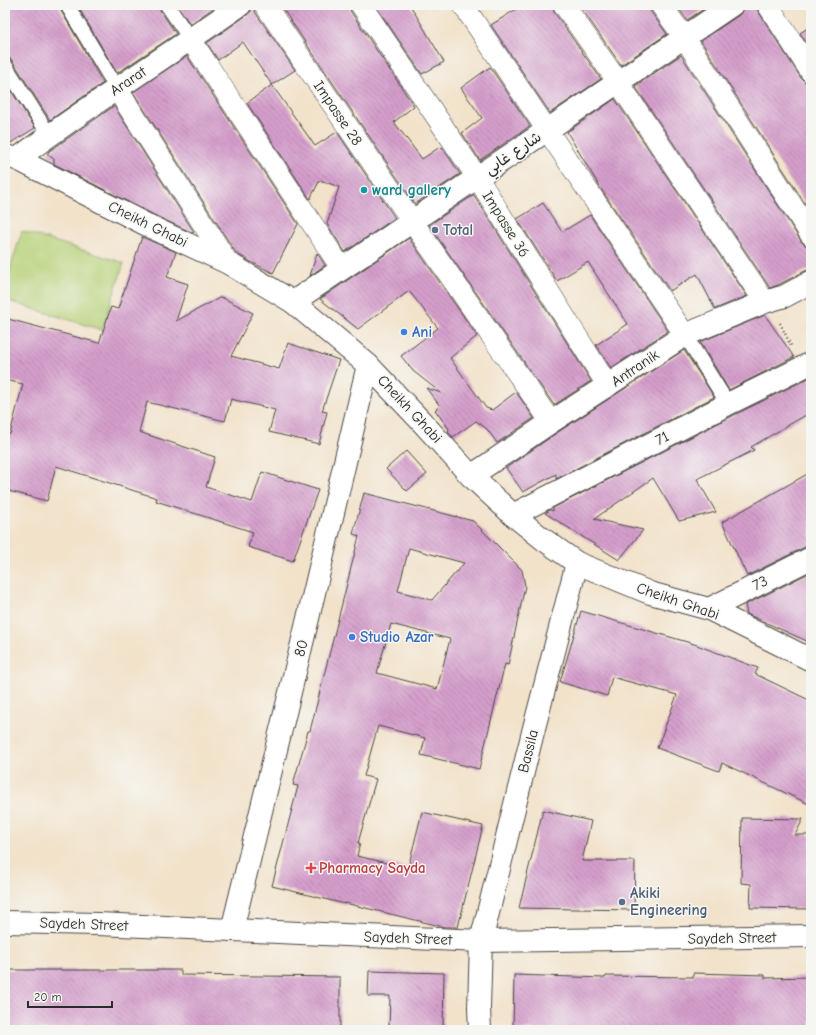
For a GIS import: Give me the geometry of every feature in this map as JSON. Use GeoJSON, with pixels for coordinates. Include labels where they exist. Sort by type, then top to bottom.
{"type":"FeatureCollection","features":[{"type":"Feature","properties":{"kind":"street","name":"Ararat"},"geometry":{"type":"LineString","coordinates":[[11,158],[49,135],[191,40],[240,5]]}},
{"type":"Feature","properties":{"kind":"street","name":"Impasse 28"},"geometry":{"type":"LineString","coordinates":[[265,5],[412,221],[552,422]]}},
{"type":"Feature","properties":{"kind":"street","name":"Impasse 36"},"geometry":{"type":"LineString","coordinates":[[361,5],[477,177],[608,386]]}},
{"type":"Feature","properties":{"kind":"street"},"geometry":{"type":"LineString","coordinates":[[463,5],[684,335]]}},
{"type":"Feature","properties":{"kind":"street"},"geometry":{"type":"LineString","coordinates":[[564,5],[775,299]]}},
{"type":"Feature","properties":{"kind":"street"},"geometry":{"type":"LineString","coordinates":[[661,5],[684,37],[811,235]]}},
{"type":"Feature","properties":{"kind":"street","name":"شارع غابي"},"geometry":{"type":"LineString","coordinates":[[293,302],[732,5]]}},
{"type":"Feature","properties":{"kind":"street"},"geometry":{"type":"LineString","coordinates":[[768,5],[811,72]]}},
{"type":"Feature","properties":{"kind":"street"},"geometry":{"type":"LineString","coordinates":[[191,40],[342,269]]}},
{"type":"Feature","properties":{"kind":"street"},"geometry":{"type":"LineString","coordinates":[[116,89],[228,263]]}},
{"type":"Feature","properties":{"kind":"street","name":"Cheikh Ghabi"},"geometry":{"type":"LineString","coordinates":[[11,158],[228,263],[293,302],[368,365],[471,476],[513,515],[543,539],[578,563],[650,593],[709,609],[811,660]]}},
{"type":"Feature","properties":{"kind":"street","name":"Antranik"},"geometry":{"type":"LineString","coordinates":[[471,476],[684,335],[775,299],[811,282]]}},
{"type":"Feature","properties":{"kind":"street","name":"80"},"geometry":{"type":"LineString","coordinates":[[232,930],[368,365]]}},
{"type":"Feature","properties":{"kind":"street","name":"71"},"geometry":{"type":"LineString","coordinates":[[513,515],[806,365]]}},
{"type":"Feature","properties":{"kind":"street","name":"73"},"geometry":{"type":"LineString","coordinates":[[709,609],[811,558]]}},
{"type":"Feature","properties":{"kind":"street","name":"Bassila"},"geometry":{"type":"LineString","coordinates":[[480,1030],[479,1008],[481,941],[534,728],[578,563]]}},
{"type":"Feature","properties":{"kind":"street","name":"Saydeh Street"},"geometry":{"type":"LineString","coordinates":[[5,922],[98,924],[481,941],[811,936]]}},
{"type":"Feature","properties":{"kind":"lane"},"geometry":{"type":"LineString","coordinates":[[67,5],[116,89]]}},
{"type":"Feature","properties":{"kind":"lane"},"geometry":{"type":"LineString","coordinates":[[166,5],[191,40]]}},
{"type":"Feature","properties":{"kind":"lane"},"geometry":{"type":"LineString","coordinates":[[5,65],[49,135]]}},
{"type":"Feature","properties":{"kind":"lane"},"geometry":{"type":"LineString","coordinates":[[684,335],[728,404]]}},
{"type":"Feature","properties":{"kind":"path"},"geometry":{"type":"LineString","coordinates":[[775,299],[775,313],[806,365]]}},
{"type":"Feature","properties":{"kind":"green space"},"geometry":{"type":"Polygon","coordinates":[[[22,231],[124,263],[102,330],[5,300],[5,285],[22,231]]]}},
{"type":"Feature","properties":{"kind":"building"},"geometry":{"type":"Polygon","coordinates":[[[5,5],[59,5],[103,83],[50,120],[12,60],[5,57],[5,5]]]}},
{"type":"Feature","properties":{"kind":"building"},"geometry":{"type":"Polygon","coordinates":[[[77,5],[159,5],[160,10],[176,34],[117,73],[77,5]]]}},
{"type":"Feature","properties":{"kind":"building"},"geometry":{"type":"Polygon","coordinates":[[[177,5],[218,5],[190,24],[177,5]]]}},
{"type":"Feature","properties":{"kind":"building"},"geometry":{"type":"Polygon","coordinates":[[[252,5],[255,12],[295,70],[272,85],[243,42],[218,60],[207,43],[247,15],[251,11],[252,5]]]}},
{"type":"Feature","properties":{"kind":"building"},"geometry":{"type":"Polygon","coordinates":[[[280,5],[349,5],[351,12],[414,106],[394,122],[422,159],[442,147],[460,174],[415,204],[280,5]]]}},
{"type":"Feature","properties":{"kind":"building"},"geometry":{"type":"Polygon","coordinates":[[[375,5],[410,5],[444,62],[422,74],[375,5]]]}},
{"type":"Feature","properties":{"kind":"building"},"geometry":{"type":"Polygon","coordinates":[[[523,5],[552,5],[554,12],[601,79],[550,113],[491,25],[523,5]]]}},
{"type":"Feature","properties":{"kind":"building"},"geometry":{"type":"Polygon","coordinates":[[[579,5],[649,5],[651,12],[667,34],[621,65],[579,5]]]}},
{"type":"Feature","properties":{"kind":"building"},"geometry":{"type":"Polygon","coordinates":[[[676,5],[710,5],[687,20],[676,5]]]}},
{"type":"Feature","properties":{"kind":"building"},"geometry":{"type":"Polygon","coordinates":[[[744,5],[755,5],[801,78],[805,82],[811,84],[811,213],[701,41],[739,15],[743,11],[744,5]]]}},
{"type":"Feature","properties":{"kind":"building"},"geometry":{"type":"Polygon","coordinates":[[[811,26],[811,50],[800,33],[811,26]]]}},
{"type":"Feature","properties":{"kind":"building"},"geometry":{"type":"Polygon","coordinates":[[[681,55],[801,241],[805,245],[811,247],[811,270],[805,271],[770,288],[635,86],[681,55]]]}},
{"type":"Feature","properties":{"kind":"building"},"geometry":{"type":"Polygon","coordinates":[[[187,56],[298,224],[273,273],[236,253],[133,92],[187,56]]]}},
{"type":"Feature","properties":{"kind":"building"},"geometry":{"type":"Polygon","coordinates":[[[490,67],[530,126],[480,160],[462,133],[482,118],[461,88],[490,67]]]}},
{"type":"Feature","properties":{"kind":"building"},"geometry":{"type":"Polygon","coordinates":[[[5,81],[35,128],[9,144],[5,144],[5,81]]]}},
{"type":"Feature","properties":{"kind":"building"},"geometry":{"type":"Polygon","coordinates":[[[272,85],[315,146],[337,132],[395,218],[345,252],[327,224],[339,187],[320,180],[310,199],[247,103],[272,85]]]}},
{"type":"Feature","properties":{"kind":"building"},"geometry":{"type":"Polygon","coordinates":[[[615,99],[747,296],[715,309],[697,274],[670,291],[601,189],[567,132],[615,99]]]}},
{"type":"Feature","properties":{"kind":"building"},"geometry":{"type":"Polygon","coordinates":[[[114,106],[194,232],[193,233],[156,216],[54,164],[54,159],[48,155],[48,152],[114,106]]]}},
{"type":"Feature","properties":{"kind":"building"},"geometry":{"type":"Polygon","coordinates":[[[474,195],[591,381],[554,405],[429,225],[474,195]]]}},
{"type":"Feature","properties":{"kind":"building"},"geometry":{"type":"Polygon","coordinates":[[[543,203],[562,232],[590,215],[668,331],[611,368],[596,345],[628,324],[588,262],[557,281],[517,219],[543,203]]]}},
{"type":"Feature","properties":{"kind":"building"},"geometry":{"type":"Polygon","coordinates":[[[142,237],[176,252],[167,277],[188,284],[176,321],[221,297],[253,313],[231,356],[279,369],[288,343],[339,360],[322,411],[327,412],[319,444],[269,432],[275,410],[231,399],[225,421],[147,402],[139,432],[215,457],[206,487],[252,502],[262,472],[318,490],[293,561],[248,547],[253,532],[156,501],[157,498],[56,466],[47,501],[5,490],[5,433],[10,434],[23,384],[5,380],[5,332],[8,319],[99,343],[111,307],[118,309],[142,237]]]}},
{"type":"Feature","properties":{"kind":"building"},"geometry":{"type":"Polygon","coordinates":[[[409,238],[477,336],[450,358],[486,408],[492,410],[516,392],[534,418],[497,443],[487,429],[476,421],[453,437],[448,432],[449,429],[435,410],[440,406],[426,388],[441,393],[413,371],[401,356],[438,328],[409,291],[358,329],[320,299],[409,238]]]}},
{"type":"Feature","properties":{"kind":"building"},"geometry":{"type":"Polygon","coordinates":[[[317,253],[325,265],[310,276],[317,253]]]}},
{"type":"Feature","properties":{"kind":"building"},"geometry":{"type":"Polygon","coordinates":[[[765,315],[794,357],[729,390],[700,342],[765,315]]]}},
{"type":"Feature","properties":{"kind":"building"},"geometry":{"type":"Polygon","coordinates":[[[684,350],[714,397],[556,479],[556,474],[523,492],[506,468],[558,432],[684,350]]]}},
{"type":"Feature","properties":{"kind":"building"},"geometry":{"type":"Polygon","coordinates":[[[809,378],[811,382],[811,412],[751,447],[754,450],[697,479],[716,512],[679,521],[653,478],[594,519],[643,530],[619,560],[545,513],[550,510],[553,511],[553,508],[809,378]]]}},
{"type":"Feature","properties":{"kind":"building"},"geometry":{"type":"Polygon","coordinates":[[[406,451],[427,474],[407,491],[386,469],[406,451]]]}},
{"type":"Feature","properties":{"kind":"building"},"geometry":{"type":"Polygon","coordinates":[[[811,472],[811,546],[805,547],[747,576],[722,522],[811,472]]]}},
{"type":"Feature","properties":{"kind":"building"},"geometry":{"type":"Polygon","coordinates":[[[364,493],[473,521],[522,570],[525,586],[508,665],[505,664],[479,769],[421,755],[425,738],[378,726],[364,776],[376,779],[358,843],[360,843],[357,856],[408,868],[422,812],[483,826],[458,927],[444,927],[272,886],[298,786],[293,785],[308,731],[310,731],[359,536],[353,534],[364,493]],[[409,548],[398,591],[432,600],[464,563],[409,548]],[[391,624],[377,673],[437,689],[450,639],[391,624]]]}},
{"type":"Feature","properties":{"kind":"building"},"geometry":{"type":"Polygon","coordinates":[[[811,572],[811,643],[747,614],[745,605],[811,572]]]}},
{"type":"Feature","properties":{"kind":"building"},"geometry":{"type":"Polygon","coordinates":[[[581,611],[694,644],[758,668],[755,674],[811,701],[811,805],[722,763],[719,771],[657,748],[677,695],[612,677],[607,696],[560,682],[581,611]]]}},
{"type":"Feature","properties":{"kind":"building"},"geometry":{"type":"Polygon","coordinates":[[[543,810],[591,821],[582,861],[635,861],[634,910],[519,908],[543,810]]]}},
{"type":"Feature","properties":{"kind":"building"},"geometry":{"type":"Polygon","coordinates":[[[742,818],[803,819],[795,835],[811,835],[809,909],[750,908],[751,884],[741,883],[742,818]]]}},
{"type":"Feature","properties":{"kind":"building"},"geometry":{"type":"Polygon","coordinates":[[[5,970],[181,970],[181,975],[340,977],[340,1030],[5,1030],[5,970]]]}},
{"type":"Feature","properties":{"kind":"building"},"geometry":{"type":"Polygon","coordinates":[[[369,971],[444,973],[443,1030],[389,1030],[390,996],[368,996],[369,971]]]}},
{"type":"Feature","properties":{"kind":"building"},"geometry":{"type":"Polygon","coordinates":[[[693,973],[765,975],[765,978],[811,977],[811,1030],[513,1030],[514,975],[605,978],[606,976],[693,977],[693,973]]]}},
{"type":"Feature","properties":{"kind":"place","name":"ward gallery"},"geometry":{"type":"Point","coordinates":[364,190]}},
{"type":"Feature","properties":{"kind":"place","name":"Total"},"geometry":{"type":"Point","coordinates":[435,230]}},
{"type":"Feature","properties":{"kind":"place","name":"Ani"},"geometry":{"type":"Point","coordinates":[404,332]}},
{"type":"Feature","properties":{"kind":"place","name":"Studio Azar"},"geometry":{"type":"Point","coordinates":[352,637]}},
{"type":"Feature","properties":{"kind":"place","name":"Pharmacy Sayda"},"geometry":{"type":"Point","coordinates":[311,868]}},
{"type":"Feature","properties":{"kind":"place","name":"Akiki Engineering"},"geometry":{"type":"Point","coordinates":[622,902]}}]}
